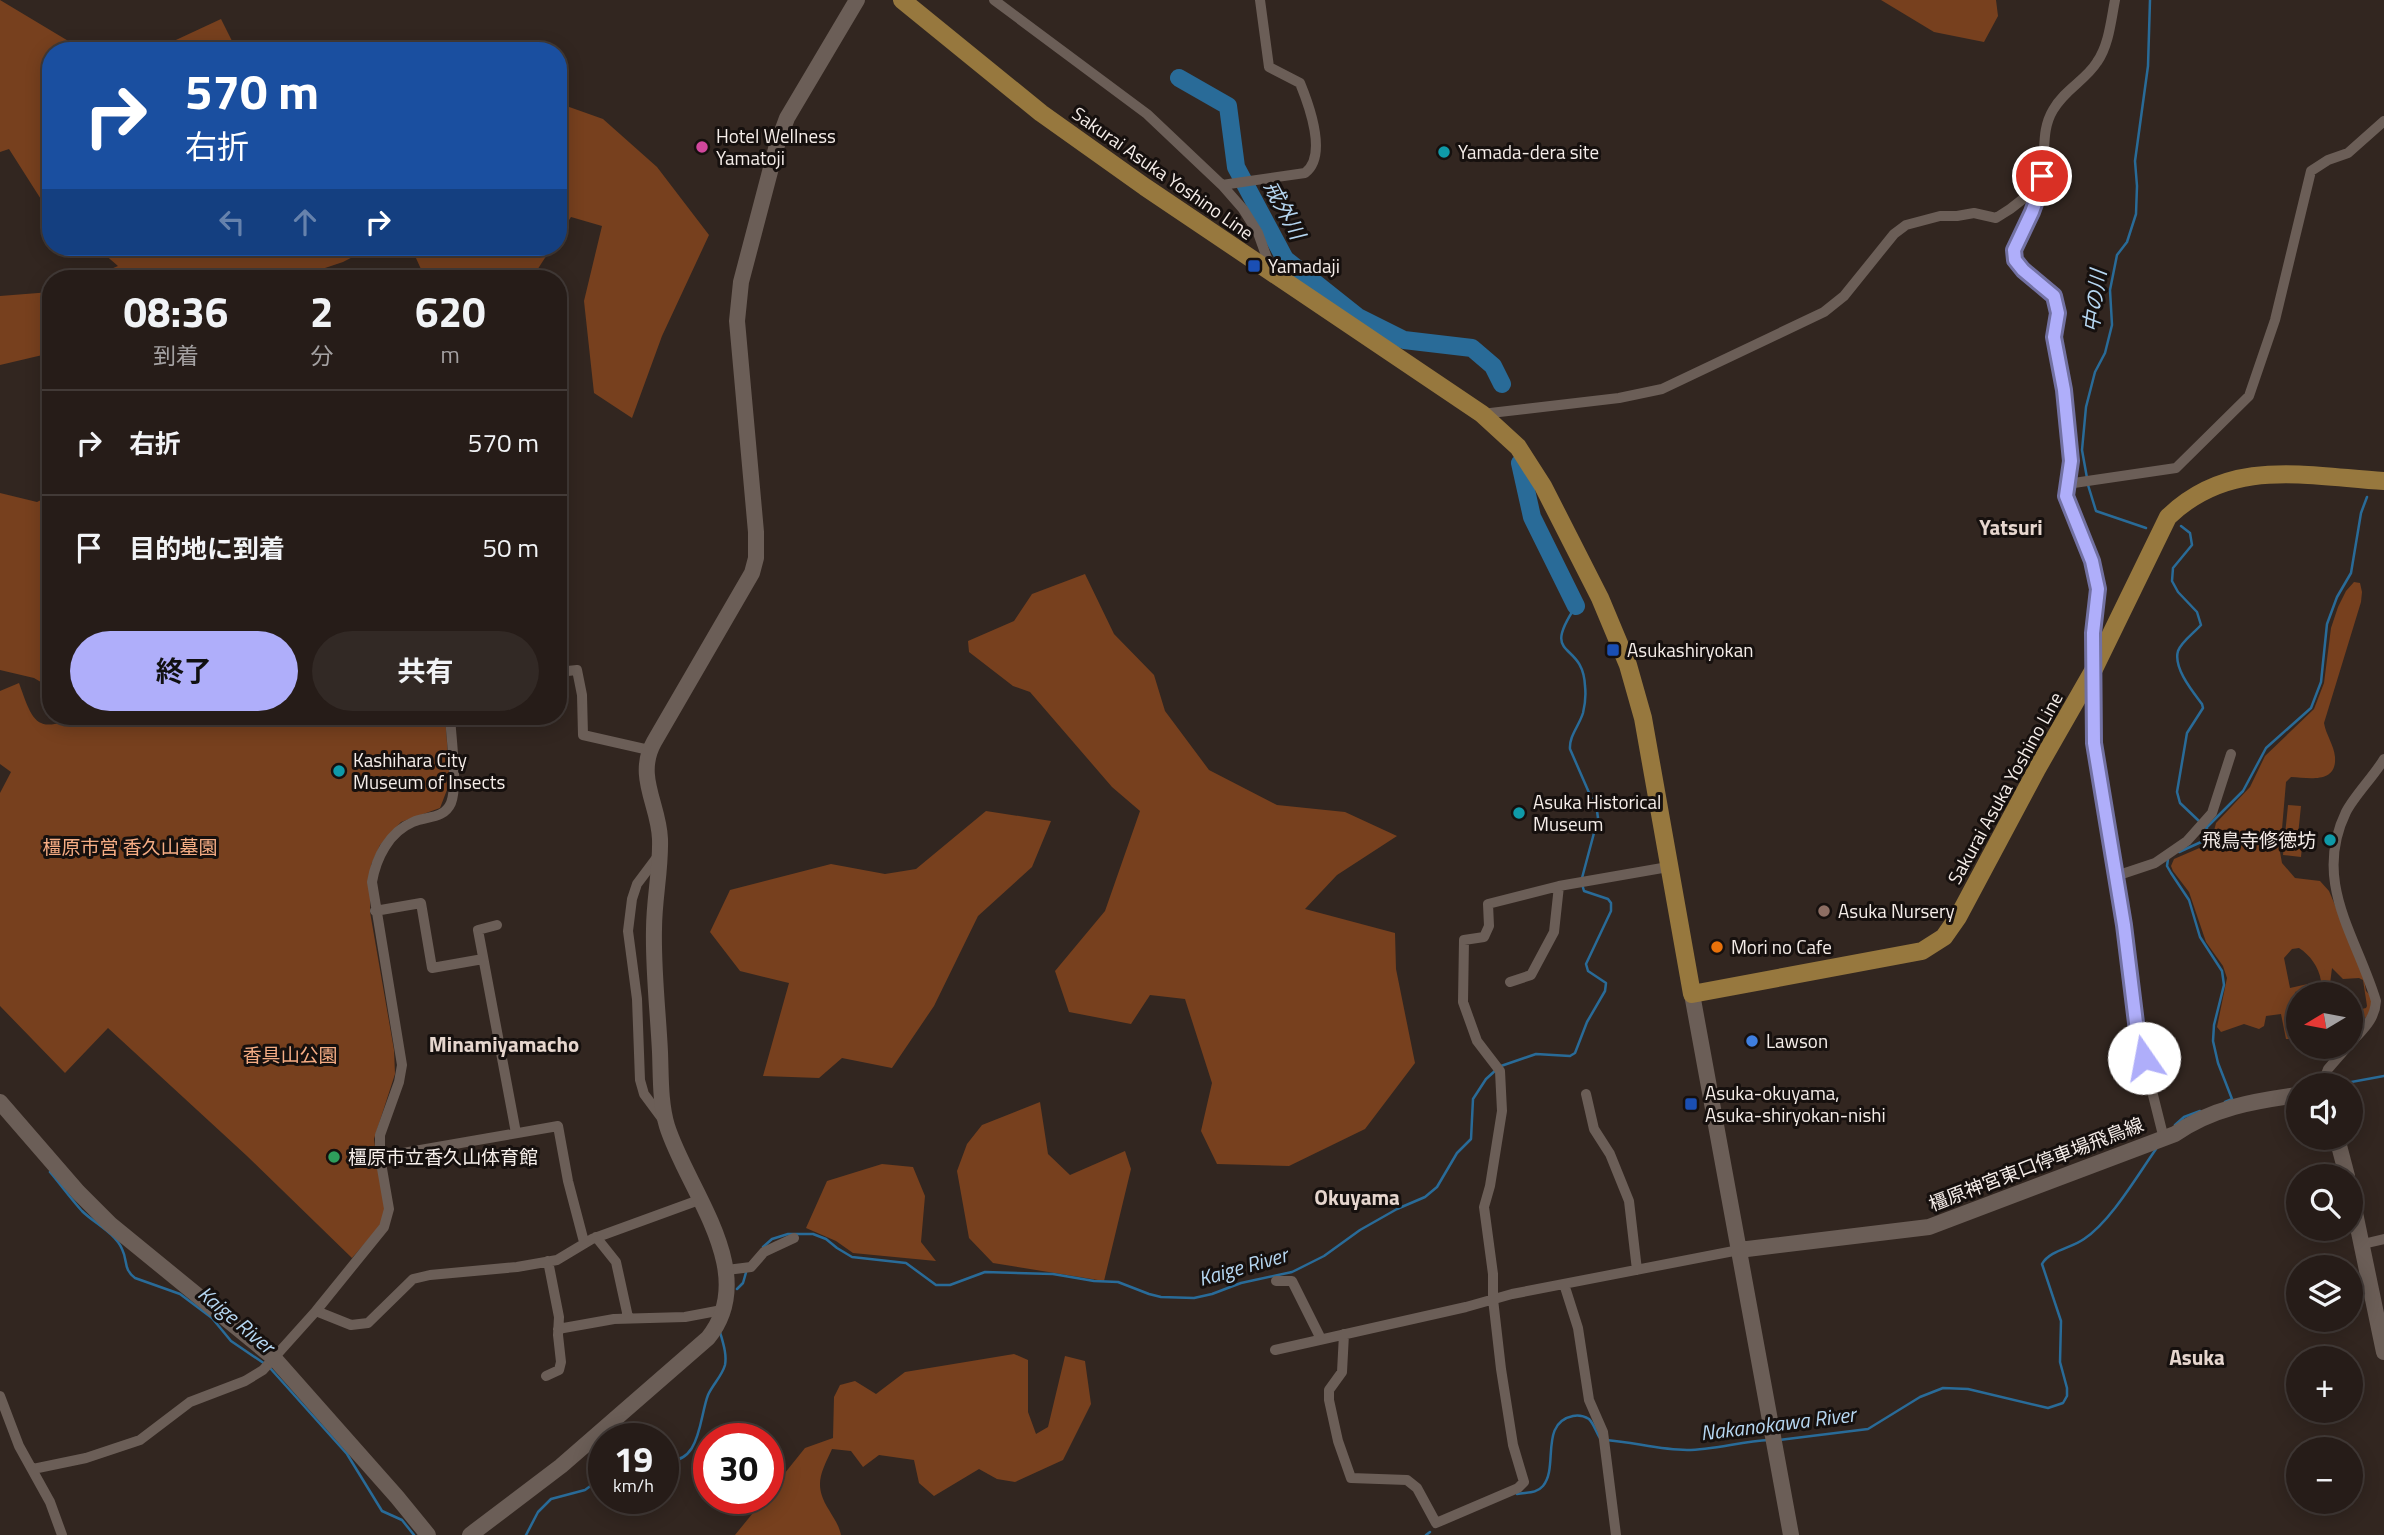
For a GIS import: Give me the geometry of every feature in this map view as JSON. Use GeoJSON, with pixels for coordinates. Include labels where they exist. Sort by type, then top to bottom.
{"type":"FeatureCollection","features":[{"type":"Feature","properties":{"kind":"main road","name":"Sakurai Asuka Yoshino Line"},"geometry":{"type":"LineString","coordinates":[[902,0],[1041,113],[1272,274],[1482,414],[1518,447],[1544,486],[1600,598],[1624,654],[1643,718],[1692,994],[1922,951],[1944,937],[1958,917],[2093,671],[2168,517],[2184,501],[2206,489],[2242,476],[2283,474],[2384,481]]}},
{"type":"Feature","properties":{"kind":"street"},"geometry":{"type":"LineString","coordinates":[[666,1123],[654,929],[660,853],[659,822],[647,787],[646,762],[649,750],[752,573],[756,558],[756,532],[737,321],[741,282],[785,124],[858,0]]}},
{"type":"Feature","properties":{"kind":"street"},"geometry":{"type":"LineString","coordinates":[[994,0],[1147,114],[1222,185],[1243,209],[1258,233],[1272,274]]}},
{"type":"Feature","properties":{"kind":"street"},"geometry":{"type":"LineString","coordinates":[[1222,185],[1305,173],[1311,168],[1316,157],[1308,104],[1300,83],[1269,67],[1260,0]]}},
{"type":"Feature","properties":{"kind":"street"},"geometry":{"type":"LineString","coordinates":[[2115,0],[2105,47],[2097,64],[2064,94],[2051,112],[2045,133],[2040,190],[2014,250],[2015,260],[2023,270],[2054,296],[2058,313],[2054,337],[2064,390],[2071,461],[2066,496],[2092,561],[2098,589],[2093,633],[2094,743],[2116,876],[2137,1031],[2164,1139]]}},
{"type":"Feature","properties":{"kind":"street"},"geometry":{"type":"LineString","coordinates":[[2067,484],[2176,468],[2249,396],[2275,320],[2311,171],[2328,160],[2348,153],[2384,121]]}},
{"type":"Feature","properties":{"kind":"street"},"geometry":{"type":"LineString","coordinates":[[1482,414],[1646,394],[1682,380],[1824,312],[1844,296],[1894,234],[1906,225],[1940,216],[1974,213],[1996,218],[2020,201],[2042,176]]}},
{"type":"Feature","properties":{"kind":"street"},"geometry":{"type":"LineString","coordinates":[[567,671],[577,670],[582,695],[583,735],[649,750]]}},
{"type":"Feature","properties":{"kind":"street"},"geometry":{"type":"LineString","coordinates":[[33,1469],[86,1458],[140,1440],[190,1402],[245,1381],[268,1364],[316,1311],[384,1227],[389,1209],[380,1157],[380,1135],[399,1082],[402,1065],[372,882],[374,871],[389,841],[404,827],[444,812],[450,804],[454,786],[451,725]]}},
{"type":"Feature","properties":{"kind":"street"},"geometry":{"type":"LineString","coordinates":[[2116,876],[2155,863],[2187,841],[2212,813],[2231,754]]}},
{"type":"Feature","properties":{"kind":"street"},"geometry":{"type":"LineString","coordinates":[[2363,1029],[2376,1010],[2376,1001],[2336,896],[2332,871],[2335,848],[2347,811],[2384,759]]}},
{"type":"Feature","properties":{"kind":"street"},"geometry":{"type":"LineString","coordinates":[[660,853],[637,884],[628,930],[637,999],[640,1080],[644,1094],[666,1123],[718,1238],[740,1268]]}},
{"type":"Feature","properties":{"kind":"street"},"geometry":{"type":"LineString","coordinates":[[1344,1334],[1342,1372],[1329,1390],[1329,1400],[1338,1441],[1352,1478],[1406,1480],[1417,1488],[1436,1523],[1518,1488],[1524,1482],[1513,1445],[1493,1299],[1493,1274],[1484,1207],[1502,1111],[1498,1068],[1477,1041],[1463,1002],[1464,940],[1484,937],[1489,926],[1489,904],[1559,886],[1668,867]]}},
{"type":"Feature","properties":{"kind":"street"},"geometry":{"type":"LineString","coordinates":[[1510,982],[1531,975],[1554,932],[1559,886]]}},
{"type":"Feature","properties":{"kind":"street"},"geometry":{"type":"LineString","coordinates":[[375,911],[421,903],[432,968],[483,959]]}},
{"type":"Feature","properties":{"kind":"street"},"geometry":{"type":"LineString","coordinates":[[497,925],[478,930],[516,1133]]}},
{"type":"Feature","properties":{"kind":"street"},"geometry":{"type":"LineString","coordinates":[[1692,994],[1791,1535]]}},
{"type":"Feature","properties":{"kind":"street"},"geometry":{"type":"LineString","coordinates":[[2326,1073],[2337,1059]]}},
{"type":"Feature","properties":{"kind":"street"},"geometry":{"type":"LineString","coordinates":[[1586,1094],[1594,1129],[1610,1154],[1629,1201],[1637,1270]]}},
{"type":"Feature","properties":{"kind":"street","name":"橿原神宮東口停車場飛鳥線"},"geometry":{"type":"LineString","coordinates":[[1739,1250],[1929,1227],[2164,1139],[2190,1124],[2240,1104],[2286,1097]]}},
{"type":"Feature","properties":{"kind":"street"},"geometry":{"type":"LineString","coordinates":[[0,1102],[110,1224],[268,1364],[397,1497],[428,1535]]}},
{"type":"Feature","properties":{"kind":"street"},"geometry":{"type":"LineString","coordinates":[[380,1157],[558,1126],[568,1181],[584,1242]]}},
{"type":"Feature","properties":{"kind":"street"},"geometry":{"type":"LineString","coordinates":[[316,1311],[351,1325],[368,1323],[406,1284],[421,1276],[517,1267],[548,1261],[565,1256],[596,1237],[699,1200]]}},
{"type":"Feature","properties":{"kind":"street"},"geometry":{"type":"LineString","coordinates":[[596,1237],[616,1262],[628,1317]]}},
{"type":"Feature","properties":{"kind":"street"},"geometry":{"type":"LineString","coordinates":[[470,1535],[561,1466],[708,1338],[740,1268],[764,1252],[794,1238]]}},
{"type":"Feature","properties":{"kind":"street"},"geometry":{"type":"LineString","coordinates":[[2363,1244],[2384,1239]]}},
{"type":"Feature","properties":{"kind":"street"},"geometry":{"type":"LineString","coordinates":[[2362,1241],[2384,1352]]}},
{"type":"Feature","properties":{"kind":"street"},"geometry":{"type":"LineString","coordinates":[[1275,1350],[1493,1299],[1739,1250]]}},
{"type":"Feature","properties":{"kind":"street"},"geometry":{"type":"LineString","coordinates":[[546,1376],[559,1370],[561,1366],[559,1317],[548,1261]]}},
{"type":"Feature","properties":{"kind":"street"},"geometry":{"type":"LineString","coordinates":[[1276,1281],[1292,1281],[1321,1339]]}},
{"type":"Feature","properties":{"kind":"street"},"geometry":{"type":"LineString","coordinates":[[1564,1284],[1578,1328],[1589,1400],[1603,1432],[1616,1535]]}},
{"type":"Feature","properties":{"kind":"street"},"geometry":{"type":"LineString","coordinates":[[558,1329],[628,1317],[685,1317],[722,1310]]}},
{"type":"Feature","properties":{"kind":"street"},"geometry":{"type":"LineString","coordinates":[[0,1396],[19,1446],[50,1502],[62,1535]]}},
{"type":"Feature","properties":{"kind":"green space"},"geometry":{"type":"Polygon","coordinates":[[[0,0],[70,42],[42,42],[42,201],[9,149],[0,152],[0,0]]]}},
{"type":"Feature","properties":{"kind":"green space"},"geometry":{"type":"Polygon","coordinates":[[[1881,0],[1996,0],[1998,16],[1984,42],[1934,32],[1881,0]]]}},
{"type":"Feature","properties":{"kind":"green space"},"geometry":{"type":"Polygon","coordinates":[[[221,19],[232,42],[172,42],[221,19]]]}},
{"type":"Feature","properties":{"kind":"green space"},"geometry":{"type":"Polygon","coordinates":[[[567,106],[603,119],[657,167],[709,235],[662,336],[632,418],[594,393],[584,301],[602,226],[571,217],[567,223],[567,106]]]}},
{"type":"Feature","properties":{"kind":"green space"},"geometry":{"type":"Polygon","coordinates":[[[106,256],[355,256],[319,270],[108,270],[118,266],[106,256]]]}},
{"type":"Feature","properties":{"kind":"green space"},"geometry":{"type":"Polygon","coordinates":[[[415,256],[546,256],[537,270],[421,270],[415,256]]]}},
{"type":"Feature","properties":{"kind":"green space"},"geometry":{"type":"Polygon","coordinates":[[[42,293],[42,355],[0,365],[0,296],[42,293]]]}},
{"type":"Feature","properties":{"kind":"green space"},"geometry":{"type":"Polygon","coordinates":[[[0,493],[37,502],[42,500],[42,683],[34,678],[0,670],[0,493]]]}},
{"type":"Feature","properties":{"kind":"green space"},"geometry":{"type":"Polygon","coordinates":[[[1085,574],[1114,634],[1154,675],[1165,711],[1209,770],[1277,805],[1345,812],[1397,836],[1337,875],[1305,909],[1395,933],[1396,969],[1415,1063],[1365,1129],[1289,1166],[1217,1164],[1201,1131],[1212,1083],[1185,999],[1150,995],[1131,1024],[1069,1012],[1055,971],[1105,911],[1140,811],[1112,787],[1030,692],[1013,686],[969,652],[968,641],[1014,621],[1032,594],[1085,574]]]}},
{"type":"Feature","properties":{"kind":"green space"},"geometry":{"type":"Polygon","coordinates":[[[2354,582],[2360,583],[2361,602],[2324,723],[2335,757],[2334,766],[2332,772],[2320,778],[2291,777],[2286,782],[2280,852],[2282,863],[2295,878],[2320,881],[2329,891],[2362,968],[2366,991],[2371,996],[2372,1009],[2363,1021],[2363,1009],[2367,1006],[2363,980],[2343,979],[2332,968],[2330,982],[2317,982],[2321,981],[2316,966],[2299,948],[2292,949],[2284,958],[2289,982],[2286,982],[2286,1039],[2281,1014],[2266,1016],[2264,1026],[2259,1029],[2244,1024],[2221,1032],[2217,1027],[2227,978],[2223,966],[2206,942],[2189,892],[2171,866],[2174,859],[2211,843],[2216,823],[2250,787],[2265,756],[2314,709],[2324,683],[2331,628],[2338,607],[2354,582]]]}},
{"type":"Feature","properties":{"kind":"green space"},"geometry":{"type":"Polygon","coordinates":[[[19,683],[28,707],[42,725],[446,725],[450,782],[440,808],[401,822],[380,845],[371,865],[370,912],[394,1050],[395,1074],[374,1139],[387,1209],[379,1227],[352,1258],[247,1156],[108,1028],[65,1073],[0,1006],[0,793],[11,772],[0,764],[0,691],[19,683]]]}},
{"type":"Feature","properties":{"kind":"green space"},"geometry":{"type":"Polygon","coordinates":[[[2288,805],[2301,806],[2298,835],[2303,836],[2301,857],[2283,855],[2288,805]]]}},
{"type":"Feature","properties":{"kind":"green space"},"geometry":{"type":"Polygon","coordinates":[[[986,811],[1051,821],[1032,867],[978,916],[934,1006],[892,1068],[842,1058],[819,1078],[763,1076],[789,983],[740,971],[710,932],[730,890],[831,864],[885,874],[916,869],[986,811]]]}},
{"type":"Feature","properties":{"kind":"green space"},"geometry":{"type":"Polygon","coordinates":[[[1040,1102],[1048,1154],[1070,1175],[1125,1151],[1131,1169],[1104,1281],[993,1263],[969,1238],[957,1171],[967,1144],[982,1125],[1040,1102]]]}},
{"type":"Feature","properties":{"kind":"green space"},"geometry":{"type":"Polygon","coordinates":[[[882,1164],[913,1167],[925,1196],[921,1242],[936,1261],[853,1253],[836,1241],[806,1228],[827,1181],[882,1164]]]}},
{"type":"Feature","properties":{"kind":"green space"},"geometry":{"type":"Polygon","coordinates":[[[1014,1354],[1028,1360],[1028,1412],[1036,1434],[1048,1427],[1065,1356],[1085,1361],[1091,1404],[1063,1460],[1015,1482],[997,1479],[979,1469],[934,1496],[919,1483],[914,1460],[879,1455],[863,1467],[851,1451],[832,1449],[822,1472],[820,1486],[824,1501],[841,1535],[735,1535],[752,1514],[784,1514],[784,1474],[805,1448],[833,1438],[834,1397],[840,1385],[855,1381],[876,1394],[905,1372],[1014,1354]]]}},
{"type":"Feature","properties":{"kind":"waterway","name":"中の川"},"geometry":{"type":"LineString","coordinates":[[2087,478],[2082,450],[2086,407],[2112,325],[2110,290],[2117,255],[2127,242],[2136,214],[2135,161],[2148,66],[2150,0]]}},
{"type":"Feature","properties":{"kind":"waterway","name":"戒外川"},"geometry":{"type":"LineString","coordinates":[[1179,78],[1228,106],[1236,167],[1285,259],[1358,317],[1404,340],[1472,348],[1493,366],[1502,384]]}},
{"type":"Feature","properties":{"kind":"waterway","name":"戒外川"},"geometry":{"type":"LineString","coordinates":[[1520,463],[1532,517],[1576,606]]}},
{"type":"Feature","properties":{"kind":"waterway","name":"中の川"},"geometry":{"type":"LineString","coordinates":[[2088,485],[2096,511],[2146,528]]}},
{"type":"Feature","properties":{"kind":"waterway"},"geometry":{"type":"LineString","coordinates":[[2207,827],[2243,791],[2266,748],[2311,708],[2321,682],[2327,624],[2337,597],[2351,573],[2361,513],[2367,497]]}},
{"type":"Feature","properties":{"kind":"waterway","name":"中の川"},"geometry":{"type":"LineString","coordinates":[[2181,526],[2190,533],[2192,545],[2173,568],[2172,581],[2178,592],[2197,612],[2201,625],[2182,644],[2177,658],[2185,679],[2203,708],[2187,733],[2177,792],[2180,803],[2199,821]]}},
{"type":"Feature","properties":{"kind":"waterway","name":"Kaige River"},"geometry":{"type":"LineString","coordinates":[[1576,606],[1566,623],[1562,643],[1583,671],[1585,700],[1570,749],[1598,818],[1582,878]]}},
{"type":"Feature","properties":{"kind":"waterway","name":"Nakanokawa River"},"geometry":{"type":"LineString","coordinates":[[2179,852],[2210,838],[2204,825]]}},
{"type":"Feature","properties":{"kind":"waterway","name":"Nakanokawa River"},"geometry":{"type":"LineString","coordinates":[[2168,859],[2167,866],[2189,900],[2200,937],[2222,971],[2224,985],[2214,1025],[2213,1041],[2232,1099],[2225,1102]]}},
{"type":"Feature","properties":{"kind":"waterway","name":"Kaige River"},"geometry":{"type":"LineString","coordinates":[[1501,1066],[1536,1054],[1570,1056],[1575,1053],[1587,1022],[1605,991],[1606,983],[1588,971],[1586,964],[1611,911],[1611,903],[1608,899],[1584,891],[1582,884]]}},
{"type":"Feature","properties":{"kind":"waterway","name":"Kaige River"},"geometry":{"type":"LineString","coordinates":[[763,1247],[772,1239],[788,1234],[813,1234],[826,1239],[852,1257],[906,1263],[936,1285],[950,1285],[985,1272],[1053,1274],[1118,1282],[1161,1297],[1194,1298],[1212,1294],[1241,1283],[1292,1272],[1324,1256],[1360,1230],[1397,1209],[1425,1197],[1437,1187],[1457,1153],[1471,1139],[1473,1099],[1486,1079],[1496,1070]]}},
{"type":"Feature","properties":{"kind":"waterway"},"geometry":{"type":"LineString","coordinates":[[2363,1080],[2384,1076]]}},
{"type":"Feature","properties":{"kind":"waterway","name":"Nakanokawa River"},"geometry":{"type":"LineString","coordinates":[[2175,1125],[2184,1117],[2200,1111]]}},
{"type":"Feature","properties":{"kind":"waterway","name":"Nakanokawa River"},"geometry":{"type":"LineString","coordinates":[[1779,1440],[1868,1429],[1920,1397],[1943,1388],[1968,1389],[2048,1408],[2063,1403],[2067,1388],[2060,1362],[2061,1321],[2042,1264],[2050,1255],[2084,1239],[2104,1221],[2156,1149]]}},
{"type":"Feature","properties":{"kind":"waterway","name":"Kaige River"},"geometry":{"type":"LineString","coordinates":[[50,1172],[82,1211],[119,1243],[131,1275],[180,1294],[212,1318],[231,1341],[265,1364]]}},
{"type":"Feature","properties":{"kind":"waterway","name":"Kaige River"},"geometry":{"type":"LineString","coordinates":[[737,1289],[743,1283],[747,1269]]}},
{"type":"Feature","properties":{"kind":"waterway","name":"Kaige River"},"geometry":{"type":"LineString","coordinates":[[679,1458],[692,1449],[708,1395],[725,1365],[720,1332]]}},
{"type":"Feature","properties":{"kind":"waterway","name":"Kaige River"},"geometry":{"type":"LineString","coordinates":[[270,1368],[347,1454],[382,1511],[402,1520],[414,1535]]}},
{"type":"Feature","properties":{"kind":"waterway","name":"Nakanokawa River"},"geometry":{"type":"LineString","coordinates":[[1517,1494],[1534,1492],[1543,1486],[1550,1468],[1553,1436],[1556,1427],[1563,1420],[1575,1416],[1587,1418],[1600,1438]]}},
{"type":"Feature","properties":{"kind":"waterway","name":"Nakanokawa River"},"geometry":{"type":"LineString","coordinates":[[1606,1440],[1687,1450],[1769,1440]]}},
{"type":"Feature","properties":{"kind":"waterway","name":"Kaige River"},"geometry":{"type":"LineString","coordinates":[[526,1535],[538,1512],[551,1499],[588,1488]]}},
{"type":"Feature","properties":{"kind":"waterway","name":"Nakanokawa River"},"geometry":{"type":"LineString","coordinates":[[1426,1535],[1430,1532]]}},
{"type":"Feature","properties":{"kind":"place","name":"Hotel Wellness Yamatoji"},"geometry":{"type":"Point","coordinates":[702,147]}},
{"type":"Feature","properties":{"kind":"place","name":"Yamada-dera site"},"geometry":{"type":"Point","coordinates":[1444,152]}},
{"type":"Feature","properties":{"kind":"place","name":"Yamadaji"},"geometry":{"type":"Point","coordinates":[1254,266]}},
{"type":"Feature","properties":{"kind":"place","name":"Asukashiryokan"},"geometry":{"type":"Point","coordinates":[1613,650]}},
{"type":"Feature","properties":{"kind":"place","name":"Kashihara City Museum of Insects"},"geometry":{"type":"Point","coordinates":[339,771]}},
{"type":"Feature","properties":{"kind":"place","name":"Asuka Historical Museum"},"geometry":{"type":"Point","coordinates":[1519,813]}},
{"type":"Feature","properties":{"kind":"place","name":"飛鳥寺修徳坊"},"geometry":{"type":"Point","coordinates":[2330,840]}},
{"type":"Feature","properties":{"kind":"place","name":"Asuka Nursery"},"geometry":{"type":"Point","coordinates":[1824,911]}},
{"type":"Feature","properties":{"kind":"place","name":"Mori no Cafe"},"geometry":{"type":"Point","coordinates":[1717,947]}},
{"type":"Feature","properties":{"kind":"place","name":"Lawson"},"geometry":{"type":"Point","coordinates":[1752,1041]}},
{"type":"Feature","properties":{"kind":"place","name":"Asuka-okuyama, Asuka-shiryokan-nishi"},"geometry":{"type":"Point","coordinates":[1691,1104]}},
{"type":"Feature","properties":{"kind":"place","name":"橿原市立香久山体育館"},"geometry":{"type":"Point","coordinates":[334,1157]}},
{"type":"Feature","properties":{"kind":"district","name":"Yatsuri"},"geometry":{"type":"Point","coordinates":[2011,528]}},
{"type":"Feature","properties":{"kind":"district","name":"Minamiyamacho"},"geometry":{"type":"Point","coordinates":[504,1045]}},
{"type":"Feature","properties":{"kind":"district","name":"Okuyama"},"geometry":{"type":"Point","coordinates":[1357,1198]}},
{"type":"Feature","properties":{"kind":"district","name":"Asuka"},"geometry":{"type":"Point","coordinates":[2197,1358]}},
{"type":"Feature","properties":{"kind":"route"},"geometry":{"type":"LineString","coordinates":[[2042,176],[2032,212],[2018,237],[2014,250],[2015,260],[2054,296],[2058,313],[2054,337],[2064,390],[2071,461],[2066,496],[2092,561],[2098,589],[2093,633],[2094,743],[2106,803],[2137,1031],[2144,1058]]}},
{"type":"Feature","properties":{"kind":"park label","name":"橿原市営 香久山墓園"},"geometry":{"type":"Point","coordinates":[130,847]}},
{"type":"Feature","properties":{"kind":"park label","name":"香具山公園"},"geometry":{"type":"Point","coordinates":[290,1055]}}]}
